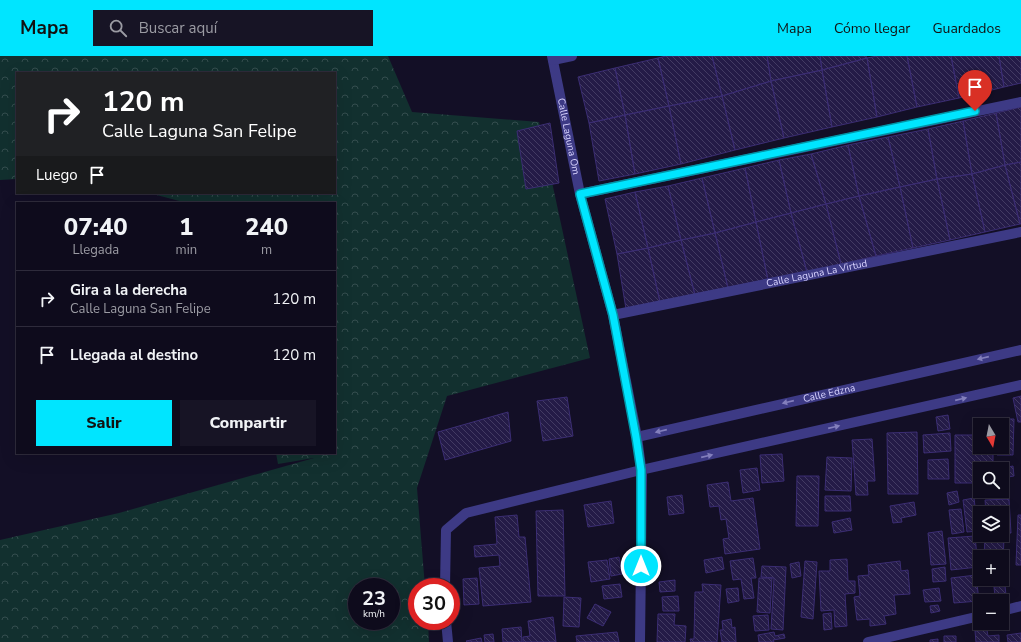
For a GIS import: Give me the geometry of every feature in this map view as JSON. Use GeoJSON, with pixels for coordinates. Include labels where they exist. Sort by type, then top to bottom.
{"type":"FeatureCollection","features":[{"type":"Feature","properties":{"kind":"street"},"geometry":{"type":"LineString","coordinates":[[552,58],[572,56]]}},
{"type":"Feature","properties":{"kind":"street","name":"Calle Laguna Om"},"geometry":{"type":"LineString","coordinates":[[552,58],[580,194],[613,315],[641,470],[640,642]]}},
{"type":"Feature","properties":{"kind":"street"},"geometry":{"type":"LineString","coordinates":[[580,194],[1021,102]]}},
{"type":"Feature","properties":{"kind":"street","name":"Calle Laguna La Virtud"},"geometry":{"type":"LineString","coordinates":[[613,315],[1021,232]]}},
{"type":"Feature","properties":{"kind":"street","name":"Calle Edzna"},"geometry":{"type":"LineString","coordinates":[[636,437],[1021,350]]}},
{"type":"Feature","properties":{"kind":"street"},"geometry":{"type":"LineString","coordinates":[[445,578],[446,530],[466,513],[641,470],[1021,385]]}},
{"type":"Feature","properties":{"kind":"street"},"geometry":{"type":"LineString","coordinates":[[1009,609],[1021,606]]}},
{"type":"Feature","properties":{"kind":"street"},"geometry":{"type":"LineString","coordinates":[[868,642],[973,618]]}},
{"type":"Feature","properties":{"kind":"street"},"geometry":{"type":"LineString","coordinates":[[447,630],[448,642]]}},
{"type":"Feature","properties":{"kind":"green space"},"geometry":{"type":"Polygon","coordinates":[[[0,56],[388,56],[412,112],[539,122],[590,358],[447,396],[417,488],[424,578],[408,578],[408,630],[428,630],[429,642],[0,642],[0,540],[119,513],[314,458],[278,464],[276,454],[336,454],[336,202],[183,202],[153,194],[336,194],[336,72],[16,72],[16,179],[0,180],[0,56]]]}},
{"type":"Feature","properties":{"kind":"building"},"geometry":{"type":"Polygon","coordinates":[[[666,56],[712,56],[722,96],[669,106],[658,58],[666,56]]]}},
{"type":"Feature","properties":{"kind":"building"},"geometry":{"type":"Polygon","coordinates":[[[712,56],[767,56],[771,81],[722,96],[712,56]]]}},
{"type":"Feature","properties":{"kind":"building"},"geometry":{"type":"Polygon","coordinates":[[[767,56],[820,56],[822,70],[771,81],[767,56]]]}},
{"type":"Feature","properties":{"kind":"building"},"geometry":{"type":"Polygon","coordinates":[[[820,56],[866,56],[867,58],[822,70],[820,56]]]}},
{"type":"Feature","properties":{"kind":"building"},"geometry":{"type":"Polygon","coordinates":[[[877,56],[907,56],[917,107],[877,117],[867,58],[877,56]]]}},
{"type":"Feature","properties":{"kind":"building"},"geometry":{"type":"Polygon","coordinates":[[[907,56],[951,56],[959,98],[917,107],[907,56]]]}},
{"type":"Feature","properties":{"kind":"building"},"geometry":{"type":"Polygon","coordinates":[[[951,56],[999,56],[1004,87],[959,98],[951,56]]]}},
{"type":"Feature","properties":{"kind":"building"},"geometry":{"type":"Polygon","coordinates":[[[999,56],[1021,56],[1021,83],[1004,87],[999,56]]]}},
{"type":"Feature","properties":{"kind":"building"},"geometry":{"type":"Polygon","coordinates":[[[658,58],[669,106],[625,115],[615,68],[658,58]]]}},
{"type":"Feature","properties":{"kind":"building"},"geometry":{"type":"Polygon","coordinates":[[[867,58],[877,117],[832,127],[822,70],[867,58]]]}},
{"type":"Feature","properties":{"kind":"building"},"geometry":{"type":"Polygon","coordinates":[[[615,68],[625,115],[589,123],[578,77],[615,68]]]}},
{"type":"Feature","properties":{"kind":"building"},"geometry":{"type":"Polygon","coordinates":[[[822,70],[832,127],[784,138],[771,81],[822,70]]]}},
{"type":"Feature","properties":{"kind":"building"},"geometry":{"type":"Polygon","coordinates":[[[771,81],[784,138],[735,150],[722,96],[771,81]]]}},
{"type":"Feature","properties":{"kind":"building"},"geometry":{"type":"Polygon","coordinates":[[[722,96],[735,150],[681,164],[669,106],[722,96]]]}},
{"type":"Feature","properties":{"kind":"building"},"geometry":{"type":"Polygon","coordinates":[[[669,106],[681,164],[635,174],[625,115],[669,106]]]}},
{"type":"Feature","properties":{"kind":"building"},"geometry":{"type":"Polygon","coordinates":[[[1021,107],[1021,162],[1005,165],[996,113],[1021,107]]]}},
{"type":"Feature","properties":{"kind":"building"},"geometry":{"type":"Polygon","coordinates":[[[996,113],[1005,165],[972,174],[963,121],[996,113]]]}},
{"type":"Feature","properties":{"kind":"building"},"geometry":{"type":"Polygon","coordinates":[[[625,115],[635,174],[599,181],[589,123],[625,115]]]}},
{"type":"Feature","properties":{"kind":"building"},"geometry":{"type":"Polygon","coordinates":[[[963,121],[972,174],[937,179],[928,129],[963,121]]]}},
{"type":"Feature","properties":{"kind":"building"},"geometry":{"type":"Polygon","coordinates":[[[550,123],[559,183],[526,189],[517,131],[550,123]]]}},
{"type":"Feature","properties":{"kind":"building"},"geometry":{"type":"Polygon","coordinates":[[[928,129],[937,179],[900,187],[888,137],[928,129]]]}},
{"type":"Feature","properties":{"kind":"building"},"geometry":{"type":"Polygon","coordinates":[[[888,137],[900,187],[859,196],[848,145],[888,137]]]}},
{"type":"Feature","properties":{"kind":"building"},"geometry":{"type":"Polygon","coordinates":[[[848,145],[859,196],[826,204],[811,154],[848,145]]]}},
{"type":"Feature","properties":{"kind":"building"},"geometry":{"type":"Polygon","coordinates":[[[811,154],[826,204],[791,213],[779,160],[811,154]]]}},
{"type":"Feature","properties":{"kind":"building"},"geometry":{"type":"Polygon","coordinates":[[[779,160],[791,213],[756,222],[745,168],[779,160]]]}},
{"type":"Feature","properties":{"kind":"building"},"geometry":{"type":"Polygon","coordinates":[[[1021,162],[1021,224],[1020,224],[1005,165],[1021,162]]]}},
{"type":"Feature","properties":{"kind":"building"},"geometry":{"type":"Polygon","coordinates":[[[1005,165],[1020,224],[985,232],[972,174],[1005,165]]]}},
{"type":"Feature","properties":{"kind":"building"},"geometry":{"type":"Polygon","coordinates":[[[745,168],[756,222],[715,233],[702,178],[745,168]]]}},
{"type":"Feature","properties":{"kind":"building"},"geometry":{"type":"Polygon","coordinates":[[[972,174],[985,232],[950,240],[937,179],[972,174]]]}},
{"type":"Feature","properties":{"kind":"building"},"geometry":{"type":"Polygon","coordinates":[[[702,178],[715,233],[681,240],[668,186],[702,178]]]}},
{"type":"Feature","properties":{"kind":"building"},"geometry":{"type":"Polygon","coordinates":[[[937,179],[950,240],[913,248],[900,187],[937,179]]]}},
{"type":"Feature","properties":{"kind":"building"},"geometry":{"type":"Polygon","coordinates":[[[668,186],[681,240],[648,248],[635,192],[668,186]]]}},
{"type":"Feature","properties":{"kind":"building"},"geometry":{"type":"Polygon","coordinates":[[[900,187],[913,248],[876,256],[859,196],[900,187]]]}},
{"type":"Feature","properties":{"kind":"building"},"geometry":{"type":"Polygon","coordinates":[[[635,192],[648,248],[617,254],[605,199],[635,192]]]}},
{"type":"Feature","properties":{"kind":"building"},"geometry":{"type":"Polygon","coordinates":[[[859,196],[876,256],[841,264],[826,204],[859,196]]]}},
{"type":"Feature","properties":{"kind":"building"},"geometry":{"type":"Polygon","coordinates":[[[826,204],[841,264],[807,272],[791,213],[826,204]]]}},
{"type":"Feature","properties":{"kind":"building"},"geometry":{"type":"Polygon","coordinates":[[[791,213],[807,272],[768,280],[756,222],[791,213]]]}},
{"type":"Feature","properties":{"kind":"building"},"geometry":{"type":"Polygon","coordinates":[[[756,222],[768,280],[728,288],[715,233],[756,222]]]}},
{"type":"Feature","properties":{"kind":"building"},"geometry":{"type":"Polygon","coordinates":[[[715,233],[728,288],[695,295],[681,240],[715,233]]]}},
{"type":"Feature","properties":{"kind":"building"},"geometry":{"type":"Polygon","coordinates":[[[681,240],[695,295],[660,302],[648,248],[681,240]]]}},
{"type":"Feature","properties":{"kind":"building"},"geometry":{"type":"Polygon","coordinates":[[[648,248],[660,302],[626,309],[617,254],[648,248]]]}},
{"type":"Feature","properties":{"kind":"building"},"geometry":{"type":"Polygon","coordinates":[[[1021,396],[1021,422],[1018,422],[1013,398],[1021,396]]]}},
{"type":"Feature","properties":{"kind":"building"},"geometry":{"type":"Polygon","coordinates":[[[567,397],[573,436],[543,441],[537,401],[567,397]]]}},
{"type":"Feature","properties":{"kind":"building"},"geometry":{"type":"Polygon","coordinates":[[[508,412],[511,441],[445,460],[438,432],[508,412]]]}},
{"type":"Feature","properties":{"kind":"building"},"geometry":{"type":"Polygon","coordinates":[[[948,415],[950,429],[938,431],[936,417],[948,415]]]}},
{"type":"Feature","properties":{"kind":"building"},"geometry":{"type":"Polygon","coordinates":[[[1009,419],[1014,419],[1013,455],[997,455],[1009,454],[1009,419]]]}},
{"type":"Feature","properties":{"kind":"building"},"geometry":{"type":"Polygon","coordinates":[[[917,432],[918,494],[888,494],[887,433],[917,432]]]}},
{"type":"Feature","properties":{"kind":"building"},"geometry":{"type":"Polygon","coordinates":[[[950,433],[951,451],[924,453],[923,435],[950,433]]]}},
{"type":"Feature","properties":{"kind":"building"},"geometry":{"type":"Polygon","coordinates":[[[955,435],[973,435],[973,454],[993,454],[993,462],[973,462],[973,483],[955,483],[955,435]]]}},
{"type":"Feature","properties":{"kind":"building"},"geometry":{"type":"Polygon","coordinates":[[[872,439],[875,481],[867,481],[868,495],[856,495],[852,440],[872,439]]]}},
{"type":"Feature","properties":{"kind":"building"},"geometry":{"type":"Polygon","coordinates":[[[782,454],[784,481],[762,483],[760,455],[782,454]]]}},
{"type":"Feature","properties":{"kind":"building"},"geometry":{"type":"Polygon","coordinates":[[[827,457],[852,458],[851,491],[825,490],[827,457]]]}},
{"type":"Feature","properties":{"kind":"building"},"geometry":{"type":"Polygon","coordinates":[[[948,459],[949,479],[928,479],[928,460],[948,459]]]}},
{"type":"Feature","properties":{"kind":"building"},"geometry":{"type":"Polygon","coordinates":[[[1013,466],[1014,476],[1009,477],[1009,467],[1013,466]]]}},
{"type":"Feature","properties":{"kind":"building"},"geometry":{"type":"Polygon","coordinates":[[[757,468],[760,490],[743,493],[740,470],[757,468]]]}},
{"type":"Feature","properties":{"kind":"building"},"geometry":{"type":"Polygon","coordinates":[[[797,476],[819,476],[818,526],[796,526],[797,476]]]}},
{"type":"Feature","properties":{"kind":"building"},"geometry":{"type":"Polygon","coordinates":[[[728,482],[731,501],[753,498],[760,549],[725,554],[723,539],[729,538],[726,519],[721,520],[719,506],[710,507],[707,485],[728,482]]]}},
{"type":"Feature","properties":{"kind":"building"},"geometry":{"type":"Polygon","coordinates":[[[957,491],[959,502],[949,505],[947,493],[957,491]]]}},
{"type":"Feature","properties":{"kind":"building"},"geometry":{"type":"Polygon","coordinates":[[[682,495],[684,513],[669,515],[667,497],[682,495]]]}},
{"type":"Feature","properties":{"kind":"building"},"geometry":{"type":"Polygon","coordinates":[[[825,496],[850,496],[851,511],[825,511],[825,496]]]}},
{"type":"Feature","properties":{"kind":"building"},"geometry":{"type":"Polygon","coordinates":[[[974,498],[975,506],[973,506],[973,531],[967,532],[963,500],[974,498]]]}},
{"type":"Feature","properties":{"kind":"building"},"geometry":{"type":"Polygon","coordinates":[[[1009,499],[1011,533],[1009,533],[1009,506],[985,506],[985,500],[1009,499]]]}},
{"type":"Feature","properties":{"kind":"building"},"geometry":{"type":"Polygon","coordinates":[[[611,501],[614,523],[588,527],[584,505],[611,501]]]}},
{"type":"Feature","properties":{"kind":"building"},"geometry":{"type":"Polygon","coordinates":[[[914,502],[916,515],[901,518],[902,522],[893,523],[890,506],[914,502]]]}},
{"type":"Feature","properties":{"kind":"building"},"geometry":{"type":"Polygon","coordinates":[[[961,509],[964,532],[952,534],[949,510],[961,509]]]}},
{"type":"Feature","properties":{"kind":"building"},"geometry":{"type":"Polygon","coordinates":[[[563,510],[565,596],[538,596],[536,511],[563,510]]]}},
{"type":"Feature","properties":{"kind":"building"},"geometry":{"type":"Polygon","coordinates":[[[517,515],[519,537],[525,537],[531,602],[483,606],[479,568],[500,566],[499,555],[475,557],[474,546],[497,544],[495,517],[517,515]]]}},
{"type":"Feature","properties":{"kind":"building"},"geometry":{"type":"Polygon","coordinates":[[[1018,515],[1021,515],[1021,565],[1016,565],[1018,515]]]}},
{"type":"Feature","properties":{"kind":"building"},"geometry":{"type":"Polygon","coordinates":[[[850,518],[852,530],[834,533],[832,522],[850,518]]]}},
{"type":"Feature","properties":{"kind":"building"},"geometry":{"type":"Polygon","coordinates":[[[942,531],[946,564],[931,565],[928,533],[942,531]]]}},
{"type":"Feature","properties":{"kind":"building"},"geometry":{"type":"Polygon","coordinates":[[[973,536],[973,542],[976,542],[976,550],[973,550],[973,568],[951,570],[948,538],[973,536]]]}},
{"type":"Feature","properties":{"kind":"building"},"geometry":{"type":"Polygon","coordinates":[[[985,542],[1004,542],[1003,550],[984,550],[985,542]]]}},
{"type":"Feature","properties":{"kind":"building"},"geometry":{"type":"Polygon","coordinates":[[[619,557],[622,574],[611,576],[609,559],[619,557]]]}},
{"type":"Feature","properties":{"kind":"building"},"geometry":{"type":"Polygon","coordinates":[[[722,557],[724,569],[706,573],[704,560],[722,557]]]}},
{"type":"Feature","properties":{"kind":"building"},"geometry":{"type":"Polygon","coordinates":[[[753,558],[756,578],[751,578],[754,598],[744,599],[741,579],[733,580],[730,561],[753,558]]]}},
{"type":"Feature","properties":{"kind":"building"},"geometry":{"type":"Polygon","coordinates":[[[847,559],[848,581],[855,581],[855,593],[845,594],[847,626],[835,627],[834,610],[821,611],[819,571],[830,571],[830,560],[847,559]]]}},
{"type":"Feature","properties":{"kind":"building"},"geometry":{"type":"Polygon","coordinates":[[[607,560],[610,579],[591,582],[588,562],[607,560]]]}},
{"type":"Feature","properties":{"kind":"building"},"geometry":{"type":"Polygon","coordinates":[[[805,561],[817,562],[813,619],[801,617],[805,561]]]}},
{"type":"Feature","properties":{"kind":"building"},"geometry":{"type":"Polygon","coordinates":[[[900,561],[901,571],[908,570],[910,594],[894,595],[896,614],[884,616],[886,624],[870,626],[870,619],[857,620],[854,597],[860,596],[858,576],[869,575],[868,565],[900,561]]]}},
{"type":"Feature","properties":{"kind":"building"},"geometry":{"type":"Polygon","coordinates":[[[799,562],[801,576],[792,578],[790,564],[799,562]]]}},
{"type":"Feature","properties":{"kind":"building"},"geometry":{"type":"Polygon","coordinates":[[[762,566],[786,567],[783,630],[771,629],[774,578],[761,577],[762,566]]]}},
{"type":"Feature","properties":{"kind":"building"},"geometry":{"type":"Polygon","coordinates":[[[945,567],[946,581],[933,582],[932,569],[945,567]]]}},
{"type":"Feature","properties":{"kind":"building"},"geometry":{"type":"Polygon","coordinates":[[[973,575],[973,586],[977,586],[978,594],[973,594],[973,601],[954,603],[951,578],[973,575]]]}},
{"type":"Feature","properties":{"kind":"building"},"geometry":{"type":"Polygon","coordinates":[[[477,578],[479,604],[464,605],[463,579],[477,578]]]}},
{"type":"Feature","properties":{"kind":"building"},"geometry":{"type":"Polygon","coordinates":[[[759,578],[772,578],[770,613],[757,612],[759,578]]]}},
{"type":"Feature","properties":{"kind":"building"},"geometry":{"type":"Polygon","coordinates":[[[675,580],[675,591],[660,592],[659,582],[675,580]]]}},
{"type":"Feature","properties":{"kind":"building"},"geometry":{"type":"Polygon","coordinates":[[[620,584],[622,597],[604,599],[602,586],[620,584]]]}},
{"type":"Feature","properties":{"kind":"building"},"geometry":{"type":"Polygon","coordinates":[[[702,584],[721,585],[717,642],[691,642],[690,639],[694,639],[695,592],[703,592],[702,584]]]}},
{"type":"Feature","properties":{"kind":"building"},"geometry":{"type":"Polygon","coordinates":[[[1005,586],[1006,594],[995,594],[994,587],[1005,586]]]}},
{"type":"Feature","properties":{"kind":"building"},"geometry":{"type":"Polygon","coordinates":[[[738,588],[739,601],[728,603],[726,589],[738,588]]]}},
{"type":"Feature","properties":{"kind":"building"},"geometry":{"type":"Polygon","coordinates":[[[939,588],[941,601],[925,602],[923,590],[939,588]]]}},
{"type":"Feature","properties":{"kind":"building"},"geometry":{"type":"Polygon","coordinates":[[[678,596],[679,611],[663,611],[662,597],[678,596]]]}},
{"type":"Feature","properties":{"kind":"building"},"geometry":{"type":"Polygon","coordinates":[[[564,597],[581,598],[579,627],[563,626],[564,597]]]}},
{"type":"Feature","properties":{"kind":"building"},"geometry":{"type":"Polygon","coordinates":[[[595,604],[611,612],[603,626],[587,618],[595,604]]]}},
{"type":"Feature","properties":{"kind":"building"},"geometry":{"type":"Polygon","coordinates":[[[938,605],[940,611],[931,613],[930,606],[938,605]]]}},
{"type":"Feature","properties":{"kind":"building"},"geometry":{"type":"Polygon","coordinates":[[[831,613],[832,629],[824,630],[823,614],[831,613]]]}},
{"type":"Feature","properties":{"kind":"building"},"geometry":{"type":"Polygon","coordinates":[[[658,614],[675,614],[674,625],[686,626],[685,642],[657,642],[658,614]]]}},
{"type":"Feature","properties":{"kind":"building"},"geometry":{"type":"Polygon","coordinates":[[[768,615],[769,630],[755,631],[753,616],[768,615]]]}},
{"type":"Feature","properties":{"kind":"building"},"geometry":{"type":"Polygon","coordinates":[[[553,617],[556,642],[523,642],[523,637],[530,636],[528,621],[553,617]]]}},
{"type":"Feature","properties":{"kind":"building"},"geometry":{"type":"Polygon","coordinates":[[[731,619],[732,628],[735,627],[736,642],[722,642],[720,630],[723,630],[722,621],[731,619]]]}},
{"type":"Feature","properties":{"kind":"building"},"geometry":{"type":"Polygon","coordinates":[[[521,627],[522,642],[503,642],[502,629],[521,627]]]}},
{"type":"Feature","properties":{"kind":"building"},"geometry":{"type":"Polygon","coordinates":[[[987,630],[988,636],[999,635],[999,642],[976,642],[975,631],[987,630]]]}},
{"type":"Feature","properties":{"kind":"building"},"geometry":{"type":"Polygon","coordinates":[[[617,632],[619,642],[577,642],[576,636],[617,632]]]}},
{"type":"Feature","properties":{"kind":"building"},"geometry":{"type":"Polygon","coordinates":[[[774,632],[775,636],[784,634],[785,638],[773,640],[774,642],[759,642],[758,635],[774,632]]]}},
{"type":"Feature","properties":{"kind":"building"},"geometry":{"type":"Polygon","coordinates":[[[1021,633],[1021,642],[1008,642],[1007,635],[1021,633]]]}},
{"type":"Feature","properties":{"kind":"building"},"geometry":{"type":"Polygon","coordinates":[[[493,634],[494,642],[485,642],[484,635],[493,634]]]}},
{"type":"Feature","properties":{"kind":"building"},"geometry":{"type":"Polygon","coordinates":[[[944,636],[956,636],[956,642],[944,642],[944,636]]]}},
{"type":"Feature","properties":{"kind":"building"},"geometry":{"type":"Polygon","coordinates":[[[481,638],[482,642],[466,641],[481,638]]]}},
{"type":"Feature","properties":{"kind":"building"},"geometry":{"type":"Polygon","coordinates":[[[938,639],[938,642],[930,642],[930,640],[938,639]]]}},
{"type":"Feature","properties":{"kind":"route"},"geometry":{"type":"LineString","coordinates":[[641,566],[641,470],[636,437],[613,315],[580,194],[975,111]]}}]}
